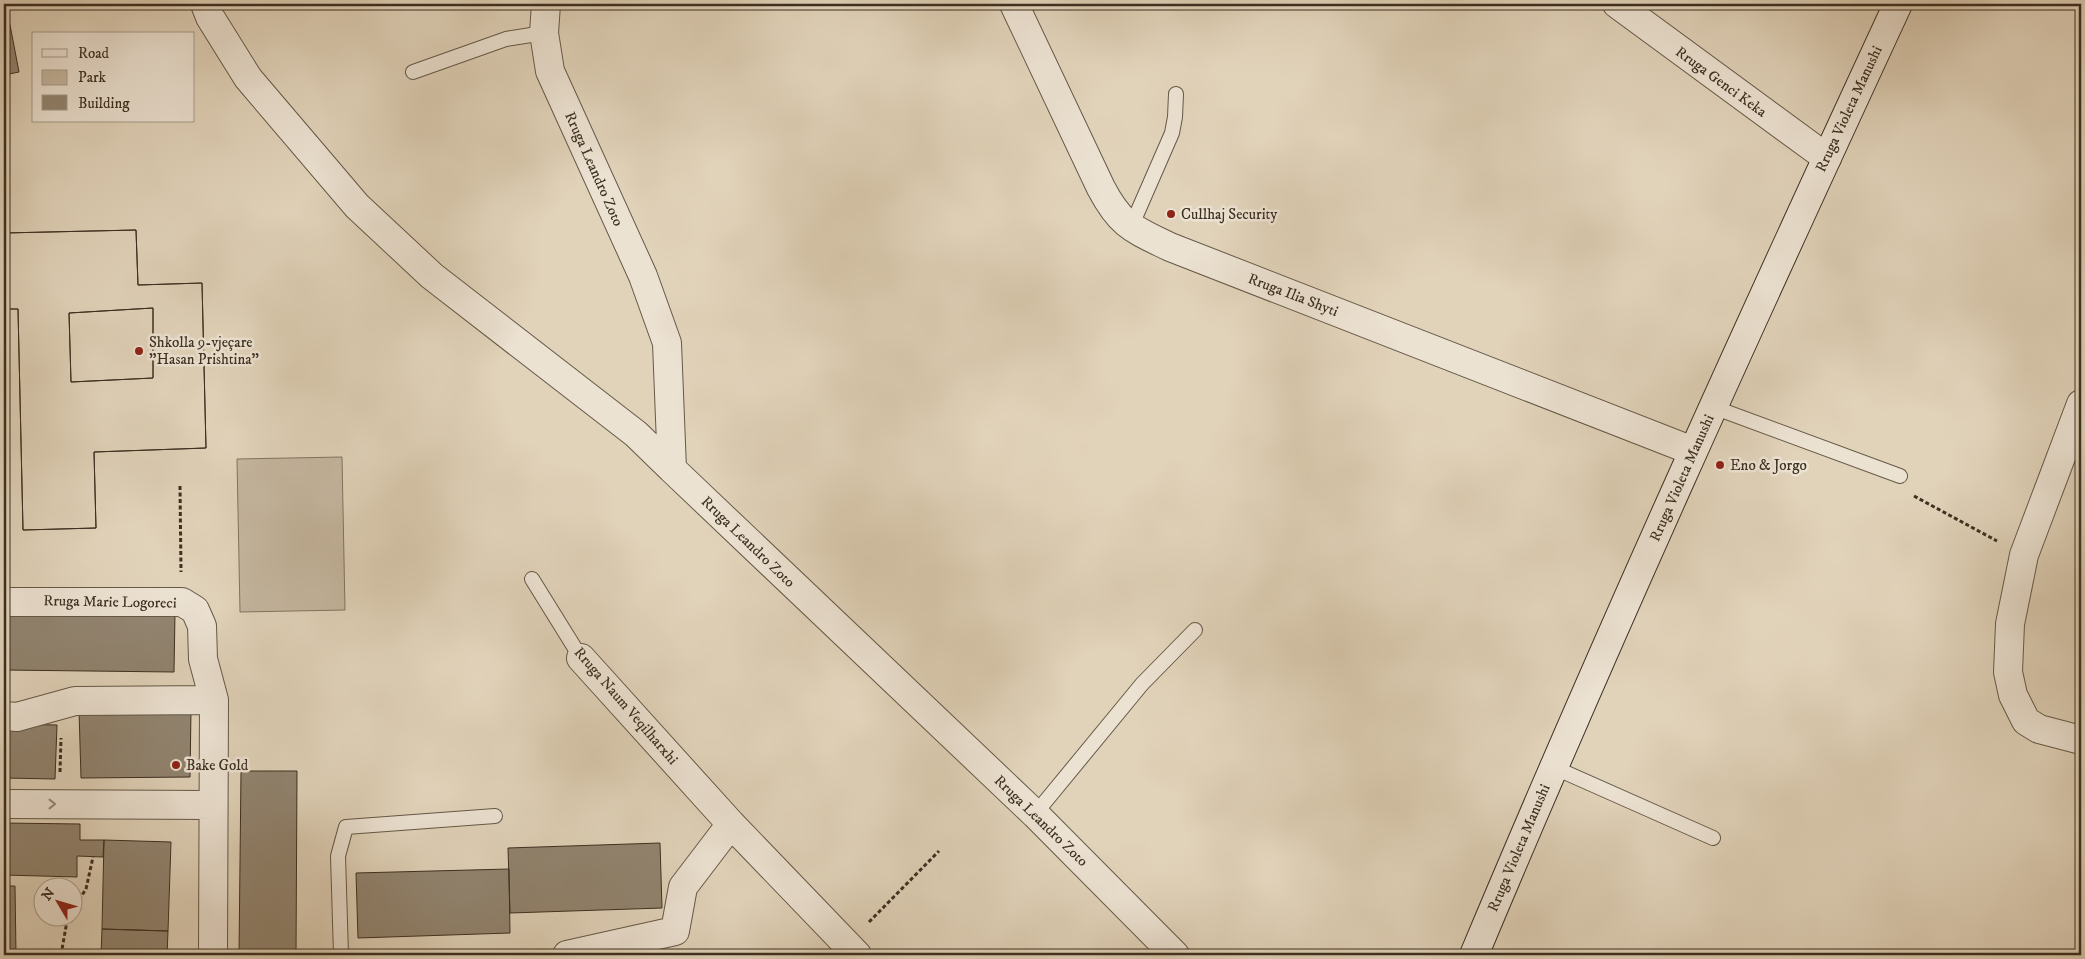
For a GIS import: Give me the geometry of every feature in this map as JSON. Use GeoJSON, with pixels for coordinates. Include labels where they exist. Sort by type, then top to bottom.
{"type":"FeatureCollection","features":[{"type":"Feature","properties":{"kind":"street"},"geometry":{"type":"LineString","coordinates":[[205,4],[210,16],[248,78],[357,206],[432,276],[636,434],[672,468]]}},
{"type":"Feature","properties":{"kind":"street","name":"Rruga Leandro Zoto"},"geometry":{"type":"LineString","coordinates":[[546,4],[544,33],[550,71],[644,276],[667,343],[672,468],[1035,814],[1175,955]]}},
{"type":"Feature","properties":{"kind":"street","name":"Rruga Ilia Shyti"},"geometry":{"type":"LineString","coordinates":[[1014,4],[1113,211],[1131,227],[1170,247],[1693,451]]}},
{"type":"Feature","properties":{"kind":"street","name":"Rruga Genci Keka"},"geometry":{"type":"LineString","coordinates":[[1617,4],[1827,158]]}},
{"type":"Feature","properties":{"kind":"street","name":"Rruga Violeta Manushi"},"geometry":{"type":"LineString","coordinates":[[1474,955],[1553,767],[1693,451],[1898,4]]}},
{"type":"Feature","properties":{"kind":"street"},"geometry":{"type":"LineString","coordinates":[[2081,404],[2024,555],[2010,624],[2008,672],[2013,695],[2026,721],[2040,729],[2081,740]]}},
{"type":"Feature","properties":{"kind":"street","name":"Rruga Marie Logoreci"},"geometry":{"type":"LineString","coordinates":[[4,602],[182,602],[195,610],[202,626],[203,659],[214,700],[213,955]]}},
{"type":"Feature","properties":{"kind":"street","name":"Rruga Naum Veqilharxhi"},"geometry":{"type":"LineString","coordinates":[[581,658],[731,824],[852,950]]}},
{"type":"Feature","properties":{"kind":"street"},"geometry":{"type":"LineString","coordinates":[[4,716],[17,717],[74,701],[214,700]]}},
{"type":"Feature","properties":{"kind":"street"},"geometry":{"type":"LineString","coordinates":[[4,804],[213,805]]}},
{"type":"Feature","properties":{"kind":"street"},"geometry":{"type":"LineString","coordinates":[[566,955],[676,931],[684,886],[731,824]]}},
{"type":"Feature","properties":{"kind":"lane"},"geometry":{"type":"LineString","coordinates":[[413,72],[506,39],[544,33]]}},
{"type":"Feature","properties":{"kind":"lane"},"geometry":{"type":"LineString","coordinates":[[1131,227],[1172,133],[1176,117],[1176,94]]}},
{"type":"Feature","properties":{"kind":"lane"},"geometry":{"type":"LineString","coordinates":[[1714,407],[1900,476]]}},
{"type":"Feature","properties":{"kind":"lane","name":"Rruga Naum Veqilharxhi"},"geometry":{"type":"LineString","coordinates":[[532,579],[581,658]]}},
{"type":"Feature","properties":{"kind":"lane"},"geometry":{"type":"LineString","coordinates":[[1035,814],[1142,684],[1195,630]]}},
{"type":"Feature","properties":{"kind":"lane"},"geometry":{"type":"LineString","coordinates":[[1553,767],[1713,838]]}},
{"type":"Feature","properties":{"kind":"lane"},"geometry":{"type":"LineString","coordinates":[[341,955],[338,856],[346,827],[495,816]]}},
{"type":"Feature","properties":{"kind":"path"},"geometry":{"type":"LineString","coordinates":[[1900,476],[1912,495],[2024,555]]}},
{"type":"Feature","properties":{"kind":"path"},"geometry":{"type":"LineString","coordinates":[[180,486],[182,602]]}},
{"type":"Feature","properties":{"kind":"path"},"geometry":{"type":"LineString","coordinates":[[59,804],[61,705]]}},
{"type":"Feature","properties":{"kind":"path"},"geometry":{"type":"LineString","coordinates":[[852,950],[939,851]]}},
{"type":"Feature","properties":{"kind":"path"},"geometry":{"type":"LineString","coordinates":[[82,895],[86,889],[93,857]]}},
{"type":"Feature","properties":{"kind":"path"},"geometry":{"type":"LineString","coordinates":[[61,955],[65,926]]}},
{"type":"Feature","properties":{"kind":"green space"},"geometry":{"type":"Polygon","coordinates":[[[342,457],[345,610],[240,612],[237,459],[342,457]]]}},
{"type":"Feature","properties":{"kind":"building"},"geometry":{"type":"Polygon","coordinates":[[[4,4],[6,4],[19,72],[4,75],[4,4]]]}},
{"type":"Feature","properties":{"kind":"building"},"geometry":{"type":"Polygon","coordinates":[[[136,230],[138,285],[202,283],[206,448],[94,452],[96,528],[23,530],[18,309],[4,309],[4,233],[136,230]],[[153,308],[69,313],[71,382],[153,378],[153,308]]]}},
{"type":"Feature","properties":{"kind":"building"},"geometry":{"type":"Polygon","coordinates":[[[136,230],[138,285],[202,283],[206,448],[94,452],[96,528],[23,530],[18,309],[4,309],[4,233],[136,230]]]}},
{"type":"Feature","properties":{"kind":"building"},"geometry":{"type":"Polygon","coordinates":[[[153,308],[153,378],[71,382],[69,313],[153,308]]]}},
{"type":"Feature","properties":{"kind":"building"},"geometry":{"type":"Polygon","coordinates":[[[4,611],[175,613],[174,672],[4,670],[4,611]]]}},
{"type":"Feature","properties":{"kind":"building"},"geometry":{"type":"Polygon","coordinates":[[[79,710],[191,710],[190,777],[81,778],[79,710]]]}},
{"type":"Feature","properties":{"kind":"building"},"geometry":{"type":"Polygon","coordinates":[[[4,724],[57,725],[55,779],[4,778],[4,724]]]}},
{"type":"Feature","properties":{"kind":"building"},"geometry":{"type":"Polygon","coordinates":[[[241,771],[297,771],[296,955],[239,955],[241,771]]]}},
{"type":"Feature","properties":{"kind":"building"},"geometry":{"type":"Polygon","coordinates":[[[4,823],[80,824],[80,840],[104,840],[103,857],[77,856],[77,876],[4,875],[4,823]]]}},
{"type":"Feature","properties":{"kind":"building"},"geometry":{"type":"Polygon","coordinates":[[[104,840],[171,842],[168,931],[102,929],[104,840]]]}},
{"type":"Feature","properties":{"kind":"building"},"geometry":{"type":"Polygon","coordinates":[[[660,843],[662,908],[510,913],[508,848],[660,843]]]}},
{"type":"Feature","properties":{"kind":"building"},"geometry":{"type":"Polygon","coordinates":[[[509,869],[510,933],[358,938],[356,873],[509,869]]]}},
{"type":"Feature","properties":{"kind":"building"},"geometry":{"type":"Polygon","coordinates":[[[4,886],[15,886],[16,955],[4,955],[4,886]]]}},
{"type":"Feature","properties":{"kind":"building"},"geometry":{"type":"Polygon","coordinates":[[[102,929],[168,931],[167,955],[101,955],[102,929]]]}},
{"type":"Feature","properties":{"kind":"place","name":"Cullhaj Security"},"geometry":{"type":"Point","coordinates":[1171,214]}},
{"type":"Feature","properties":{"kind":"place","name":"Shkolla 9-vjeçare \"Hasan Prishtina\""},"geometry":{"type":"Point","coordinates":[139,351]}},
{"type":"Feature","properties":{"kind":"place","name":"Eno & Jorgo"},"geometry":{"type":"Point","coordinates":[1720,465]}},
{"type":"Feature","properties":{"kind":"place","name":"Bake Gold"},"geometry":{"type":"Point","coordinates":[176,765]}}]}
